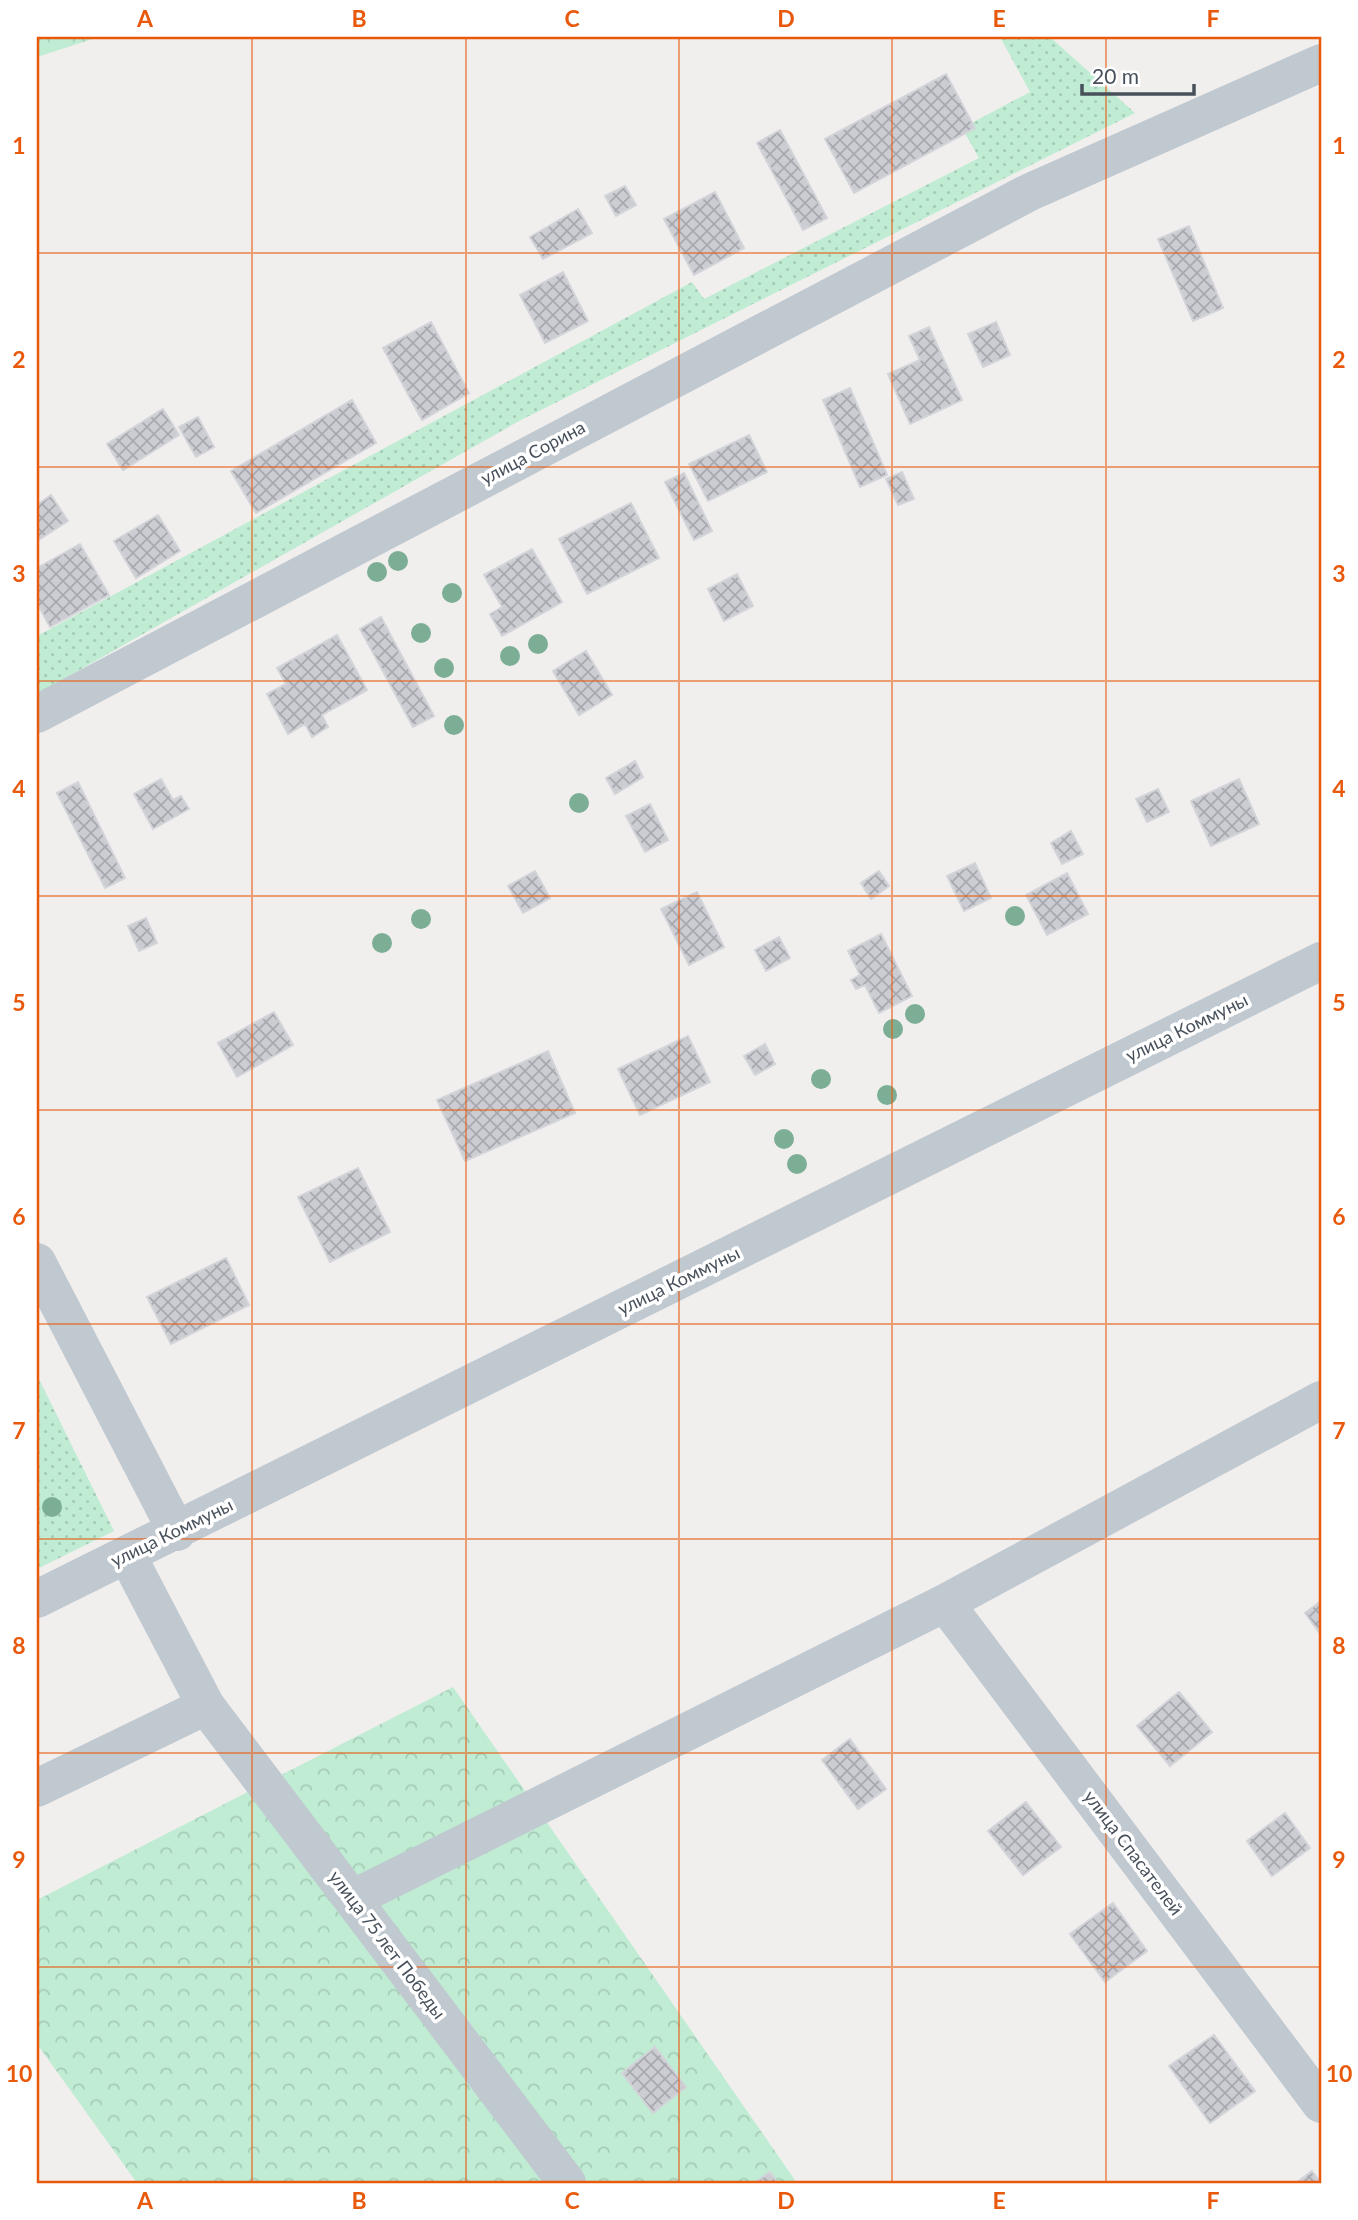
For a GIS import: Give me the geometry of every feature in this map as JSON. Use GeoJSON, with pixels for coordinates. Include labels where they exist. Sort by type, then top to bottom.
{"type":"FeatureCollection","features":[{"type":"Feature","properties":{"kind":"street","name":"улица Сорина"},"geometry":{"type":"LineString","coordinates":[[37,714],[1030,192],[1321,63]]}},
{"type":"Feature","properties":{"kind":"street","name":"улица Коммуны"},"geometry":{"type":"LineString","coordinates":[[37,1599],[1321,961]]}},
{"type":"Feature","properties":{"kind":"street"},"geometry":{"type":"LineString","coordinates":[[37,1262],[177,1531]]}},
{"type":"Feature","properties":{"kind":"street"},"geometry":{"type":"LineString","coordinates":[[352,1899],[945,1603],[1321,1400]]}},
{"type":"Feature","properties":{"kind":"street","name":"улица 75 лет Победы"},"geometry":{"type":"LineString","coordinates":[[127,1555],[206,1706],[567,2183]]}},
{"type":"Feature","properties":{"kind":"street","name":"улица Спасателей"},"geometry":{"type":"LineString","coordinates":[[945,1603],[1321,2104]]}},
{"type":"Feature","properties":{"kind":"street"},"geometry":{"type":"LineString","coordinates":[[37,1788],[206,1706]]}},
{"type":"Feature","properties":{"kind":"green space"},"geometry":{"type":"Polygon","coordinates":[[[37,37],[99,37],[37,57],[37,37]]]}},
{"type":"Feature","properties":{"kind":"green space"},"geometry":{"type":"Polygon","coordinates":[[[1000,37],[1050,37],[1135,113],[521,420],[37,694],[37,636],[692,282],[704,299],[979,158],[962,128],[1030,92],[1000,37]]]}},
{"type":"Feature","properties":{"kind":"green space"},"geometry":{"type":"Polygon","coordinates":[[[37,1375],[114,1531],[37,1569],[37,1375]]]}},
{"type":"Feature","properties":{"kind":"green space"},"geometry":{"type":"Polygon","coordinates":[[[453,1687],[797,2183],[137,2183],[37,2044],[37,1900],[453,1687]]]}},
{"type":"Feature","properties":{"kind":"building"},"geometry":{"type":"Polygon","coordinates":[[[946,74],[975,128],[854,193],[825,139],[946,74]]]}},
{"type":"Feature","properties":{"kind":"building"},"geometry":{"type":"Polygon","coordinates":[[[780,130],[827,218],[803,230],[757,143],[780,130]]]}},
{"type":"Feature","properties":{"kind":"building"},"geometry":{"type":"Polygon","coordinates":[[[625,186],[636,205],[616,216],[605,196],[625,186]]]}},
{"type":"Feature","properties":{"kind":"building"},"geometry":{"type":"Polygon","coordinates":[[[715,192],[744,248],[694,275],[664,219],[715,192]]]}},
{"type":"Feature","properties":{"kind":"building"},"geometry":{"type":"Polygon","coordinates":[[[578,209],[592,233],[543,259],[530,237],[578,209]]]}},
{"type":"Feature","properties":{"kind":"building"},"geometry":{"type":"Polygon","coordinates":[[[1189,226],[1223,308],[1193,321],[1158,239],[1189,226]]]}},
{"type":"Feature","properties":{"kind":"building"},"geometry":{"type":"Polygon","coordinates":[[[563,272],[588,321],[545,343],[520,295],[563,272]]]}},
{"type":"Feature","properties":{"kind":"building"},"geometry":{"type":"Polygon","coordinates":[[[431,322],[469,393],[422,420],[383,348],[431,322]]]}},
{"type":"Feature","properties":{"kind":"building"},"geometry":{"type":"Polygon","coordinates":[[[996,322],[1010,355],[983,367],[968,334],[996,322]]]}},
{"type":"Feature","properties":{"kind":"building"},"geometry":{"type":"Polygon","coordinates":[[[929,327],[962,400],[910,424],[888,374],[920,360],[909,336],[929,327]]]}},
{"type":"Feature","properties":{"kind":"building"},"geometry":{"type":"Polygon","coordinates":[[[850,388],[887,475],[860,487],[823,400],[850,388]]]}},
{"type":"Feature","properties":{"kind":"building"},"geometry":{"type":"Polygon","coordinates":[[[352,400],[376,443],[256,513],[231,471],[352,400]]]}},
{"type":"Feature","properties":{"kind":"building"},"geometry":{"type":"Polygon","coordinates":[[[163,409],[179,435],[123,470],[107,444],[163,409]]]}},
{"type":"Feature","properties":{"kind":"building"},"geometry":{"type":"Polygon","coordinates":[[[198,417],[214,447],[196,457],[179,427],[198,417]]]}},
{"type":"Feature","properties":{"kind":"building"},"geometry":{"type":"Polygon","coordinates":[[[749,435],[767,472],[708,501],[689,464],[749,435]]]}},
{"type":"Feature","properties":{"kind":"building"},"geometry":{"type":"Polygon","coordinates":[[[902,472],[914,499],[898,505],[886,479],[902,472]]]}},
{"type":"Feature","properties":{"kind":"building"},"geometry":{"type":"Polygon","coordinates":[[[684,473],[712,531],[694,540],[665,482],[684,473]]]}},
{"type":"Feature","properties":{"kind":"building"},"geometry":{"type":"Polygon","coordinates":[[[51,495],[68,521],[37,541],[37,505],[51,495]]]}},
{"type":"Feature","properties":{"kind":"building"},"geometry":{"type":"Polygon","coordinates":[[[631,503],[659,558],[587,594],[559,539],[631,503]]]}},
{"type":"Feature","properties":{"kind":"building"},"geometry":{"type":"Polygon","coordinates":[[[158,515],[180,551],[136,578],[114,541],[158,515]]]}},
{"type":"Feature","properties":{"kind":"building"},"geometry":{"type":"Polygon","coordinates":[[[80,544],[109,595],[50,627],[37,603],[37,568],[80,544]]]}},
{"type":"Feature","properties":{"kind":"building"},"geometry":{"type":"Polygon","coordinates":[[[532,549],[562,602],[502,636],[490,614],[502,607],[484,575],[532,549]]]}},
{"type":"Feature","properties":{"kind":"building"},"geometry":{"type":"Polygon","coordinates":[[[737,574],[753,606],[724,621],[708,589],[737,574]]]}},
{"type":"Feature","properties":{"kind":"building"},"geometry":{"type":"Polygon","coordinates":[[[381,617],[434,716],[413,727],[360,629],[381,617]]]}},
{"type":"Feature","properties":{"kind":"building"},"geometry":{"type":"Polygon","coordinates":[[[337,635],[367,690],[322,715],[328,727],[312,737],[305,724],[288,734],[267,694],[286,684],[277,668],[337,635]]]}},
{"type":"Feature","properties":{"kind":"building"},"geometry":{"type":"Polygon","coordinates":[[[586,651],[612,695],[579,715],[553,671],[586,651]]]}},
{"type":"Feature","properties":{"kind":"building"},"geometry":{"type":"Polygon","coordinates":[[[635,761],[643,777],[615,794],[606,778],[635,761]]]}},
{"type":"Feature","properties":{"kind":"building"},"geometry":{"type":"Polygon","coordinates":[[[161,779],[173,800],[181,796],[189,809],[153,829],[134,794],[161,779]]]}},
{"type":"Feature","properties":{"kind":"building"},"geometry":{"type":"Polygon","coordinates":[[[1239,779],[1259,824],[1211,846],[1191,801],[1239,779]]]}},
{"type":"Feature","properties":{"kind":"building"},"geometry":{"type":"Polygon","coordinates":[[[78,782],[125,878],[105,888],[57,793],[78,782]]]}},
{"type":"Feature","properties":{"kind":"building"},"geometry":{"type":"Polygon","coordinates":[[[1158,789],[1169,812],[1147,822],[1136,799],[1158,789]]]}},
{"type":"Feature","properties":{"kind":"building"},"geometry":{"type":"Polygon","coordinates":[[[650,804],[668,840],[645,852],[626,816],[650,804]]]}},
{"type":"Feature","properties":{"kind":"building"},"geometry":{"type":"Polygon","coordinates":[[[1071,831],[1083,854],[1062,864],[1051,843],[1071,831]]]}},
{"type":"Feature","properties":{"kind":"building"},"geometry":{"type":"Polygon","coordinates":[[[975,863],[991,898],[964,911],[947,876],[975,863]]]}},
{"type":"Feature","properties":{"kind":"building"},"geometry":{"type":"Polygon","coordinates":[[[535,871],[550,898],[523,913],[508,886],[535,871]]]}},
{"type":"Feature","properties":{"kind":"building"},"geometry":{"type":"Polygon","coordinates":[[[879,871],[889,886],[871,899],[861,883],[879,871]]]}},
{"type":"Feature","properties":{"kind":"building"},"geometry":{"type":"Polygon","coordinates":[[[1067,873],[1088,914],[1047,935],[1026,895],[1067,873]]]}},
{"type":"Feature","properties":{"kind":"building"},"geometry":{"type":"Polygon","coordinates":[[[697,892],[724,947],[689,965],[661,909],[697,892]]]}},
{"type":"Feature","properties":{"kind":"building"},"geometry":{"type":"Polygon","coordinates":[[[146,918],[157,943],[139,951],[128,926],[146,918]]]}},
{"type":"Feature","properties":{"kind":"building"},"geometry":{"type":"Polygon","coordinates":[[[881,934],[912,996],[879,1013],[865,985],[856,989],[851,980],[860,975],[848,951],[881,934]]]}},
{"type":"Feature","properties":{"kind":"building"},"geometry":{"type":"Polygon","coordinates":[[[779,937],[790,958],[766,971],[755,950],[779,937]]]}},
{"type":"Feature","properties":{"kind":"building"},"geometry":{"type":"Polygon","coordinates":[[[274,1012],[293,1045],[237,1077],[218,1043],[274,1012]]]}},
{"type":"Feature","properties":{"kind":"building"},"geometry":{"type":"Polygon","coordinates":[[[688,1036],[710,1082],[640,1115],[618,1069],[688,1036]]]}},
{"type":"Feature","properties":{"kind":"building"},"geometry":{"type":"Polygon","coordinates":[[[765,1044],[775,1064],[755,1075],[744,1056],[765,1044]]]}},
{"type":"Feature","properties":{"kind":"building"},"geometry":{"type":"Polygon","coordinates":[[[548,1051],[575,1113],[465,1161],[437,1100],[548,1051]]]}},
{"type":"Feature","properties":{"kind":"building"},"geometry":{"type":"Polygon","coordinates":[[[358,1168],[390,1232],[330,1262],[298,1197],[358,1168]]]}},
{"type":"Feature","properties":{"kind":"building"},"geometry":{"type":"Polygon","coordinates":[[[226,1258],[249,1305],[171,1344],[147,1297],[226,1258]]]}},
{"type":"Feature","properties":{"kind":"building"},"geometry":{"type":"Polygon","coordinates":[[[1321,1601],[1321,1635],[1305,1613],[1321,1601]]]}},
{"type":"Feature","properties":{"kind":"building"},"geometry":{"type":"Polygon","coordinates":[[[1179,1692],[1212,1732],[1170,1766],[1137,1726],[1179,1692]]]}},
{"type":"Feature","properties":{"kind":"building"},"geometry":{"type":"Polygon","coordinates":[[[850,1739],[886,1789],[858,1809],[822,1760],[850,1739]]]}},
{"type":"Feature","properties":{"kind":"building"},"geometry":{"type":"Polygon","coordinates":[[[1026,1802],[1061,1847],[1023,1875],[988,1831],[1026,1802]]]}},
{"type":"Feature","properties":{"kind":"building"},"geometry":{"type":"Polygon","coordinates":[[[1285,1813],[1310,1848],[1272,1876],[1247,1841],[1285,1813]]]}},
{"type":"Feature","properties":{"kind":"building"},"geometry":{"type":"Polygon","coordinates":[[[1113,1903],[1147,1951],[1105,1982],[1070,1934],[1113,1903]]]}},
{"type":"Feature","properties":{"kind":"building"},"geometry":{"type":"Polygon","coordinates":[[[1214,2035],[1255,2091],[1210,2123],[1169,2066],[1214,2035]]]}},
{"type":"Feature","properties":{"kind":"building"},"geometry":{"type":"Polygon","coordinates":[[[655,2047],[686,2087],[653,2113],[622,2073],[655,2047]]]}},
{"type":"Feature","properties":{"kind":"building"},"geometry":{"type":"Polygon","coordinates":[[[1312,2171],[1321,2183],[1296,2183],[1312,2171]]]}},
{"type":"Feature","properties":{"kind":"building"},"geometry":{"type":"Polygon","coordinates":[[[770,2172],[778,2183],[754,2183],[770,2172]]]}}]}
